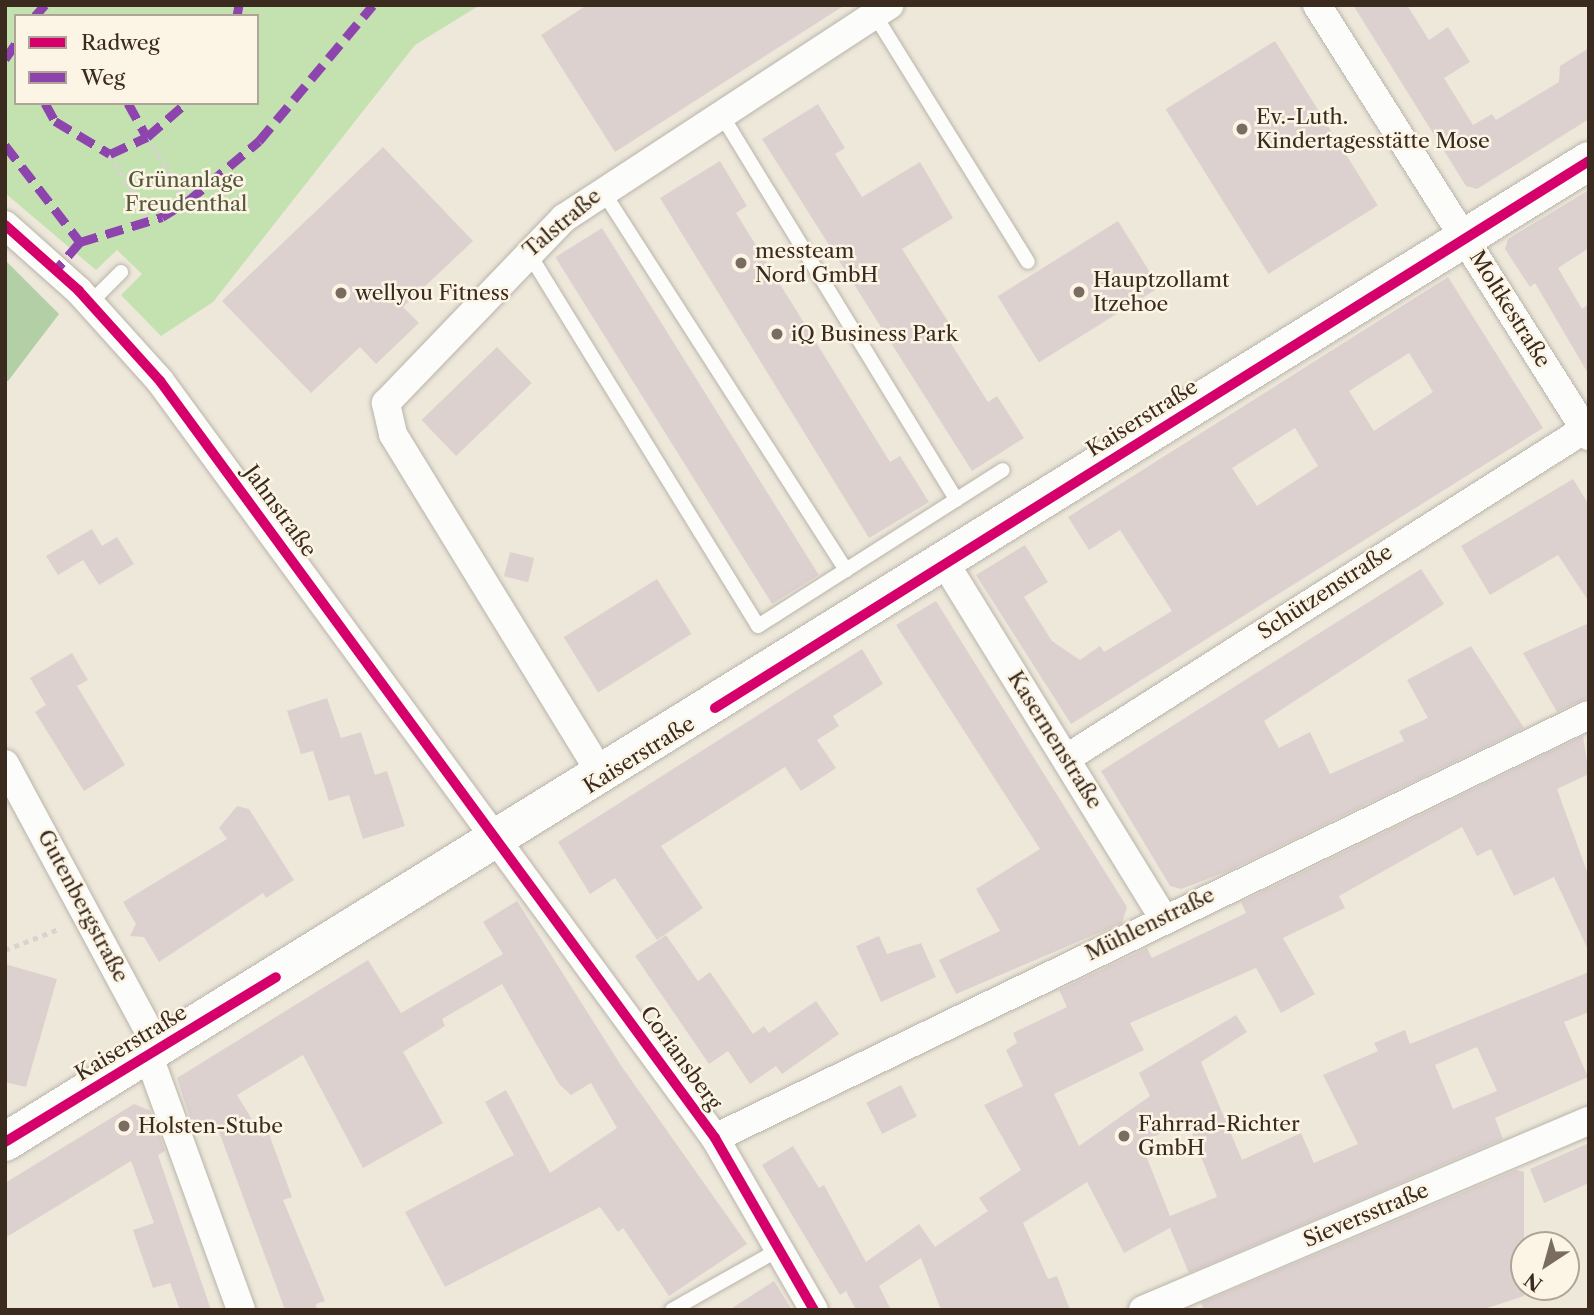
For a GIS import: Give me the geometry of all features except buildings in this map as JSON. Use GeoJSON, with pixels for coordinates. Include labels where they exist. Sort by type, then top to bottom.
{"type":"FeatureCollection","features":[{"type":"Feature","properties":{"kind":"main road","name":"Kaiserstraße"},"geometry":{"type":"LineString","coordinates":[[5,1142],[603,777],[1589,161]]}},
{"type":"Feature","properties":{"kind":"street","name":"Moltkestraße"},"geometry":{"type":"LineString","coordinates":[[1317,5],[1587,432]]}},
{"type":"Feature","properties":{"kind":"street","name":"Talstraße"},"geometry":{"type":"LineString","coordinates":[[603,777],[385,416],[394,392],[527,251],[601,190],[882,11]]}},
{"type":"Feature","properties":{"kind":"street","name":"Jahnstraße"},"geometry":{"type":"LineString","coordinates":[[5,225],[90,303],[160,381],[499,841]]}},
{"type":"Feature","properties":{"kind":"street","name":"Schützenstraße"},"geometry":{"type":"LineString","coordinates":[[1068,758],[1587,432]]}},
{"type":"Feature","properties":{"kind":"street","name":"Kasernenstraße"},"geometry":{"type":"LineString","coordinates":[[945,564],[1068,758],[1163,917]]}},
{"type":"Feature","properties":{"kind":"street","name":"Mühlenstraße"},"geometry":{"type":"LineString","coordinates":[[715,1138],[1163,917],[1589,715]]}},
{"type":"Feature","properties":{"kind":"street","name":"Gutenbergstraße"},"geometry":{"type":"LineString","coordinates":[[5,764],[153,1051],[241,1310]]}},
{"type":"Feature","properties":{"kind":"street","name":"Coriansberg"},"geometry":{"type":"LineString","coordinates":[[499,841],[715,1138],[814,1310]]}},
{"type":"Feature","properties":{"kind":"street","name":"Sieversstraße"},"geometry":{"type":"LineString","coordinates":[[1143,1310],[1589,1121]]}},
{"type":"Feature","properties":{"kind":"lane"},"geometry":{"type":"LineString","coordinates":[[882,11],[1028,262]]}},
{"type":"Feature","properties":{"kind":"lane"},"geometry":{"type":"LineString","coordinates":[[721,114],[957,500]]}},
{"type":"Feature","properties":{"kind":"lane"},"geometry":{"type":"LineString","coordinates":[[601,190],[846,570]]}},
{"type":"Feature","properties":{"kind":"lane"},"geometry":{"type":"LineString","coordinates":[[527,251],[758,626],[1003,470]]}},
{"type":"Feature","properties":{"kind":"lane"},"geometry":{"type":"LineString","coordinates":[[90,303],[121,272]]}},
{"type":"Feature","properties":{"kind":"lane"},"geometry":{"type":"LineString","coordinates":[[672,1310],[779,1249]]}},
{"type":"Feature","properties":{"kind":"path"},"geometry":{"type":"LineString","coordinates":[[147,137],[188,201]]}},
{"type":"Feature","properties":{"kind":"path"},"geometry":{"type":"LineString","coordinates":[[110,154],[149,222]]}},
{"type":"Feature","properties":{"kind":"path"},"geometry":{"type":"LineString","coordinates":[[5,950],[56,931]]}},
{"type":"Feature","properties":{"kind":"green space","name":"Grünanlage Freudenthal"},"geometry":{"type":"Polygon","coordinates":[[[5,5],[480,5],[415,45],[213,302],[161,336],[121,295],[142,274],[117,250],[96,270],[5,193],[5,5]]]}},
{"type":"Feature","properties":{"kind":"green space"},"geometry":{"type":"Polygon","coordinates":[[[5,260],[59,314],[8,381],[5,380],[5,260]]]}},
{"type":"Feature","properties":{"kind":"marked path"},"geometry":{"type":"LineString","coordinates":[[37,14],[45,5]]}},
{"type":"Feature","properties":{"kind":"marked path"},"geometry":{"type":"LineString","coordinates":[[237,14],[239,5]]}},
{"type":"Feature","properties":{"kind":"marked path"},"geometry":{"type":"LineString","coordinates":[[80,242],[162,217],[188,201],[259,141],[373,5]]}},
{"type":"Feature","properties":{"kind":"marked path"},"geometry":{"type":"LineString","coordinates":[[5,59],[14,46]]}},
{"type":"Feature","properties":{"kind":"marked path"},"geometry":{"type":"LineString","coordinates":[[46,105],[55,121],[110,154],[147,137],[184,105]]}},
{"type":"Feature","properties":{"kind":"marked path"},"geometry":{"type":"LineString","coordinates":[[129,105],[147,137]]}},
{"type":"Feature","properties":{"kind":"marked path"},"geometry":{"type":"LineString","coordinates":[[5,145],[80,242],[56,270]]}},
{"type":"Feature","properties":{"kind":"cycle path"},"geometry":{"type":"LineString","coordinates":[[715,708],[1589,161]]}},
{"type":"Feature","properties":{"kind":"cycle path"},"geometry":{"type":"LineString","coordinates":[[5,225],[79,291],[160,381],[715,1138],[814,1310]]}},
{"type":"Feature","properties":{"kind":"cycle path"},"geometry":{"type":"LineString","coordinates":[[5,1142],[276,977]]}},
{"type":"Feature","properties":{"kind":"place","name":"Ev.-Luth. Kindertagesstätte Mose"},"geometry":{"type":"Point","coordinates":[1242,129]}},
{"type":"Feature","properties":{"kind":"place","name":"messteam Nord GmbH"},"geometry":{"type":"Point","coordinates":[741,263]}},
{"type":"Feature","properties":{"kind":"place","name":"Hauptzollamt Itzehoe"},"geometry":{"type":"Point","coordinates":[1079,292]}},
{"type":"Feature","properties":{"kind":"place","name":"wellyou Fitness"},"geometry":{"type":"Point","coordinates":[341,293]}},
{"type":"Feature","properties":{"kind":"place","name":"iQ Business Park"},"geometry":{"type":"Point","coordinates":[777,334]}},
{"type":"Feature","properties":{"kind":"place","name":"Holsten-Stube"},"geometry":{"type":"Point","coordinates":[124,1126]}},
{"type":"Feature","properties":{"kind":"place","name":"Fahrrad-Richter GmbH"},"geometry":{"type":"Point","coordinates":[1124,1136]}}]}
